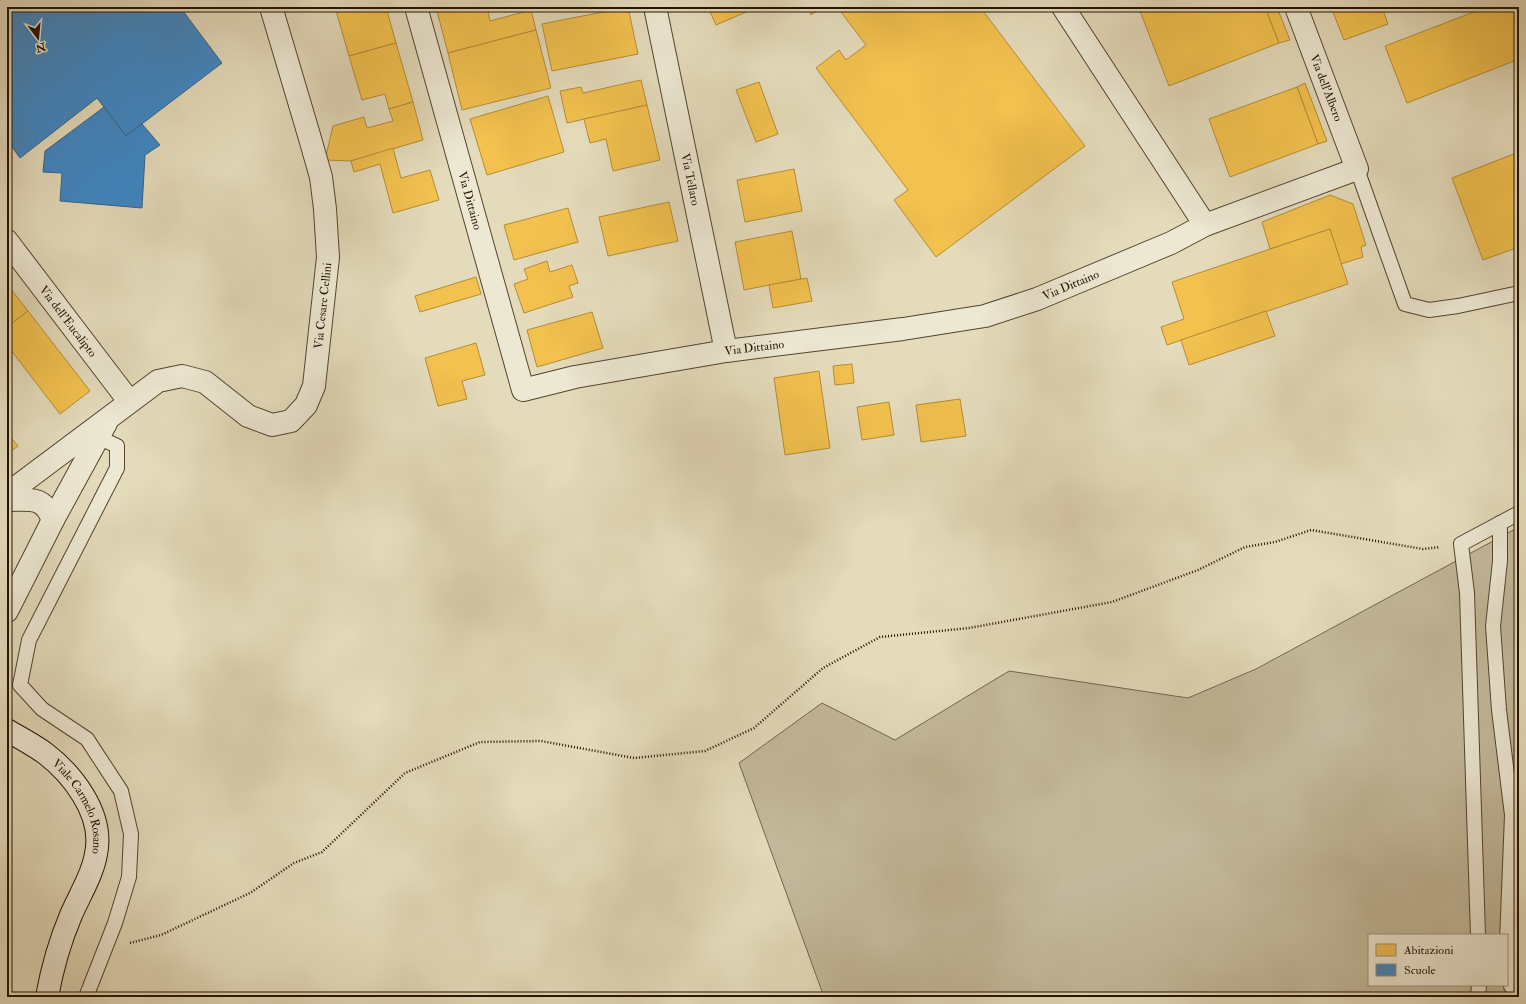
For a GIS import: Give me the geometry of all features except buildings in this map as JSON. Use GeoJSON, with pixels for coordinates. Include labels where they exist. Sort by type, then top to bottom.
{"type":"FeatureCollection","features":[{"type":"Feature","properties":{"kind":"street","name":"Via Cesare Cellini"},"geometry":{"type":"LineString","coordinates":[[7,494],[109,416],[158,381],[182,376],[205,382],[248,416],[272,425],[290,420],[306,405],[314,386],[328,257],[325,209],[321,177],[271,7]]}},
{"type":"Feature","properties":{"kind":"street","name":"Via Dittaino"},"geometry":{"type":"LineString","coordinates":[[416,7],[522,390],[575,377],[726,351],[903,329],[984,316],[1038,299],[1171,243],[1205,225],[1357,169]]}},
{"type":"Feature","properties":{"kind":"street","name":"Via Tellaro"},"geometry":{"type":"LineString","coordinates":[[655,7],[726,351]]}},
{"type":"Feature","properties":{"kind":"street"},"geometry":{"type":"LineString","coordinates":[[1063,7],[1205,225]]}},
{"type":"Feature","properties":{"kind":"street","name":"Via dell'Albero"},"geometry":{"type":"LineString","coordinates":[[1296,7],[1357,169]]}},
{"type":"Feature","properties":{"kind":"street","name":"Via dell'Eucalipto"},"geometry":{"type":"LineString","coordinates":[[7,241],[129,402]]}},
{"type":"Feature","properties":{"kind":"street"},"geometry":{"type":"LineString","coordinates":[[7,611],[109,416]]}},
{"type":"Feature","properties":{"kind":"street"},"geometry":{"type":"LineString","coordinates":[[7,500],[35,500],[49,508],[54,520]]}},
{"type":"Feature","properties":{"kind":"street","name":"Viale Carmelo Rosano"},"geometry":{"type":"LineString","coordinates":[[7,730],[47,755],[66,773],[82,795],[93,815],[97,831],[97,847],[94,862],[70,917],[51,976],[47,997]]}},
{"type":"Feature","properties":{"kind":"lane"},"geometry":{"type":"LineString","coordinates":[[1357,169],[1405,304],[1429,310],[1458,306],[1519,293]]}},
{"type":"Feature","properties":{"kind":"lane"},"geometry":{"type":"LineString","coordinates":[[86,997],[115,923],[129,877],[131,834],[121,791],[87,739],[42,708],[20,685],[29,640],[117,468],[117,446],[98,437]]}},
{"type":"Feature","properties":{"kind":"lane"},"geometry":{"type":"LineString","coordinates":[[1478,934],[1467,593],[1461,544],[1519,513]]}},
{"type":"Feature","properties":{"kind":"lane"},"geometry":{"type":"LineString","coordinates":[[1500,523],[1500,562],[1493,626],[1499,710],[1512,815],[1507,934]]}},
{"type":"Feature","properties":{"kind":"lane"},"geometry":{"type":"LineString","coordinates":[[1508,952],[1511,986],[1519,990]]}},
{"type":"Feature","properties":{"kind":"lane"},"geometry":{"type":"LineString","coordinates":[[1478,997],[1479,986]]}},
{"type":"Feature","properties":{"kind":"path"},"geometry":{"type":"LineString","coordinates":[[130,943],[161,935],[250,893],[294,863],[322,852],[405,773],[480,742],[541,741],[634,758],[704,751],[754,728],[823,668],[880,637],[969,628],[1112,602],[1198,570],[1245,547],[1274,542],[1312,530],[1423,549],[1461,544]]}},
{"type":"Feature","properties":{"kind":"shaded area"},"geometry":{"type":"Polygon","coordinates":[[[1519,527],[1519,997],[824,997],[739,763],[822,703],[895,740],[1009,671],[1188,698],[1256,669],[1519,527]]]}}]}
